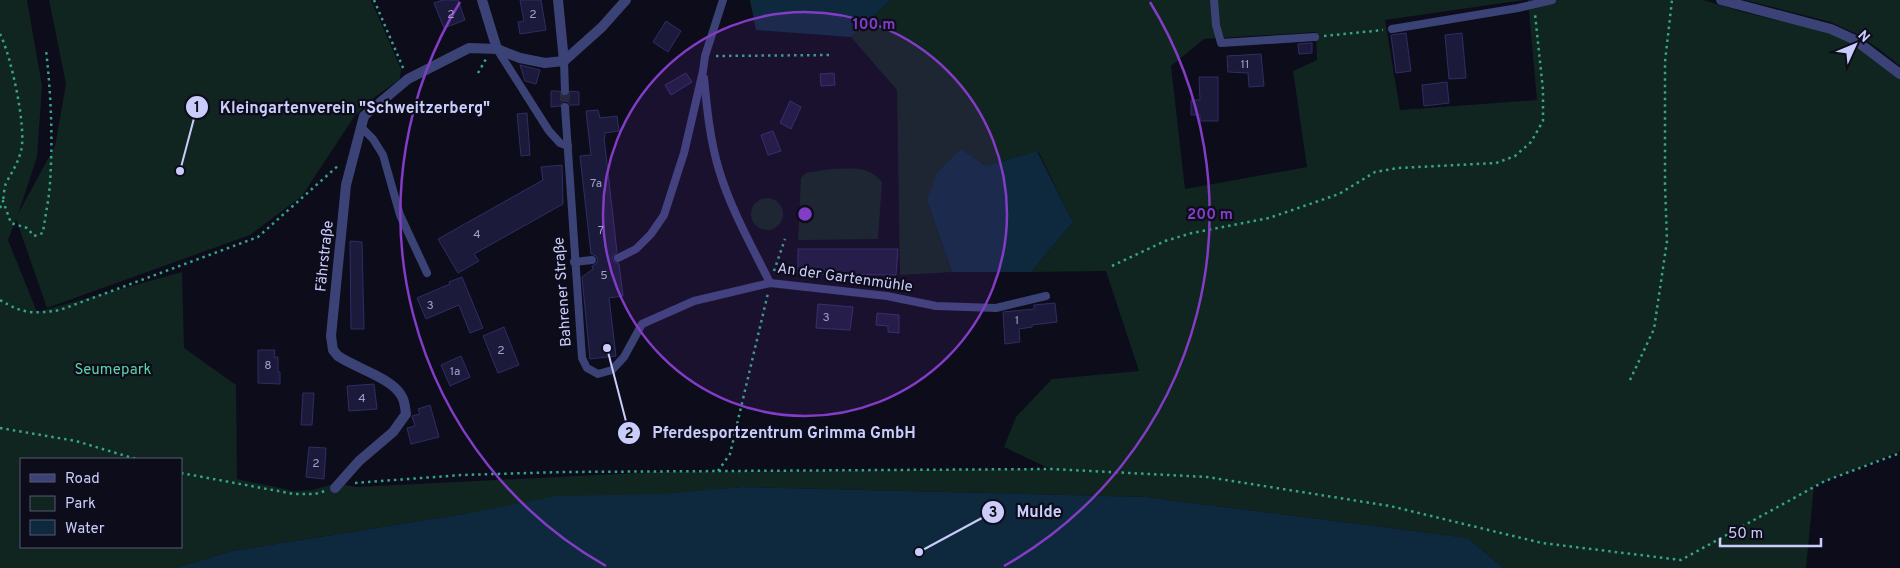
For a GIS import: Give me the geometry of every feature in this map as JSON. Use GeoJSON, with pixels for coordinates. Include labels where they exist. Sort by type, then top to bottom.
{"type":"FeatureCollection","features":[{"type":"Feature","properties":{"kind":"street"},"geometry":{"type":"LineString","coordinates":[[482,0],[497,49],[520,58],[545,63],[564,61],[602,27],[626,0]]}},
{"type":"Feature","properties":{"kind":"street"},"geometry":{"type":"LineString","coordinates":[[558,0],[564,61]]}},
{"type":"Feature","properties":{"kind":"street"},"geometry":{"type":"LineString","coordinates":[[1721,0],[1831,29],[1855,40],[1900,74]]}},
{"type":"Feature","properties":{"kind":"street","name":"Fährstraße"},"geometry":{"type":"LineString","coordinates":[[335,488],[359,461],[393,432],[406,414],[404,401],[400,393],[392,385],[338,356],[333,350],[331,336],[346,185],[364,116],[408,79],[469,48],[497,49]]}},
{"type":"Feature","properties":{"kind":"lane"},"geometry":{"type":"LineString","coordinates":[[618,258],[636,249],[651,234],[664,215],[684,153],[705,56],[723,0]]}},
{"type":"Feature","properties":{"kind":"lane"},"geometry":{"type":"LineString","coordinates":[[1214,0],[1216,25],[1221,43],[1315,37]]}},
{"type":"Feature","properties":{"kind":"lane"},"geometry":{"type":"LineString","coordinates":[[1392,29],[1552,0]]}},
{"type":"Feature","properties":{"kind":"lane"},"geometry":{"type":"LineString","coordinates":[[497,49],[549,130],[560,143],[568,146]]}},
{"type":"Feature","properties":{"kind":"lane"},"geometry":{"type":"LineString","coordinates":[[564,61],[565,91]]}},
{"type":"Feature","properties":{"kind":"lane","name":"An der Gartenmühle"},"geometry":{"type":"LineString","coordinates":[[703,71],[710,128],[719,170],[733,208],[770,283],[887,296],[936,306],[996,308],[1046,296]]}},
{"type":"Feature","properties":{"kind":"lane","name":"Bahrener Straße"},"geometry":{"type":"LineString","coordinates":[[565,107],[582,358],[587,368],[598,374],[612,370],[624,358],[642,324],[694,302],[770,283]]}},
{"type":"Feature","properties":{"kind":"lane"},"geometry":{"type":"LineString","coordinates":[[361,127],[373,139],[383,155],[400,215],[427,273]]}},
{"type":"Feature","properties":{"kind":"lane"},"geometry":{"type":"LineString","coordinates":[[574,262],[592,260]]}},
{"type":"Feature","properties":{"kind":"path"},"geometry":{"type":"LineString","coordinates":[[374,0],[408,79]]}},
{"type":"Feature","properties":{"kind":"path"},"geometry":{"type":"LineString","coordinates":[[1630,380],[1654,329],[1667,241],[1665,62],[1672,0]]}},
{"type":"Feature","properties":{"kind":"path"},"geometry":{"type":"LineString","coordinates":[[1112,266],[1165,241],[1192,233],[1269,218],[1339,194],[1375,172],[1398,168],[1496,164],[1515,156],[1531,142],[1543,121],[1543,90],[1534,4]]}},
{"type":"Feature","properties":{"kind":"path"},"geometry":{"type":"LineString","coordinates":[[1315,37],[1392,29]]}},
{"type":"Feature","properties":{"kind":"path"},"geometry":{"type":"LineString","coordinates":[[0,34],[16,86],[21,118],[22,149],[15,169],[6,184],[0,208]]}},
{"type":"Feature","properties":{"kind":"path"},"geometry":{"type":"LineString","coordinates":[[3,202],[11,223],[27,228],[34,236],[43,233],[50,184],[51,145],[51,92],[46,50]]}},
{"type":"Feature","properties":{"kind":"path"},"geometry":{"type":"LineString","coordinates":[[705,56],[832,55]]}},
{"type":"Feature","properties":{"kind":"path"},"geometry":{"type":"LineString","coordinates":[[0,300],[11,307],[36,314],[60,310],[258,238],[354,151]]}},
{"type":"Feature","properties":{"kind":"path"},"geometry":{"type":"LineString","coordinates":[[717,472],[730,454],[770,283],[785,239]]}},
{"type":"Feature","properties":{"kind":"path"},"geometry":{"type":"LineString","coordinates":[[0,428],[76,441],[133,458]]}},
{"type":"Feature","properties":{"kind":"path"},"geometry":{"type":"LineString","coordinates":[[182,473],[294,494],[314,494],[371,481],[461,475],[1051,469],[1207,477],[1390,506],[1542,543],[1681,560],[1825,481],[1900,453]]}},
{"type":"Feature","properties":{"kind":"green space","name":"Seumepark"},"geometry":{"type":"Polygon","coordinates":[[[0,0],[27,0],[42,86],[37,157],[18,214],[55,146],[66,84],[49,0],[371,0],[401,69],[400,79],[371,100],[354,117],[302,196],[250,235],[47,308],[16,219],[8,240],[37,312],[182,272],[184,348],[236,385],[237,479],[294,491],[313,490],[336,483],[356,487],[656,472],[1050,469],[1004,447],[1016,417],[1052,379],[1139,371],[1106,271],[1031,272],[1073,222],[1038,151],[986,166],[961,149],[927,200],[952,272],[900,275],[897,90],[851,37],[891,0],[1524,0],[1385,20],[1400,110],[1537,100],[1528,0],[1703,0],[1743,12],[1828,32],[1852,44],[1900,79],[1900,451],[1814,486],[1806,568],[1503,568],[1468,538],[1145,497],[741,487],[470,513],[232,551],[175,568],[0,568],[0,0]],[[1316,32],[1204,39],[1171,66],[1185,189],[1307,167],[1293,71],[1317,60],[1316,32]]]}},
{"type":"Feature","properties":{"kind":"green space"},"geometry":{"type":"Polygon","coordinates":[[[1745,0],[1900,0],[1900,66],[1857,34],[1830,22],[1745,0]]]}},
{"type":"Feature","properties":{"kind":"green space"},"geometry":{"type":"Polygon","coordinates":[[[831,169],[865,170],[882,182],[878,239],[798,240],[801,178],[806,173],[831,169]]]}},
{"type":"Feature","properties":{"kind":"green space"},"geometry":{"type":"Polygon","coordinates":[[[767,198],[773,199],[778,203],[782,208],[782,220],[778,225],[773,229],[767,230],[761,229],[756,225],[752,220],[751,214],[752,208],[756,203],[761,199],[767,198]]]}},
{"type":"Feature","properties":{"kind":"water"},"geometry":{"type":"Polygon","coordinates":[[[750,0],[891,0],[851,37],[756,30],[750,0]]]}},
{"type":"Feature","properties":{"kind":"water"},"geometry":{"type":"Polygon","coordinates":[[[961,149],[986,166],[1037,151],[1073,222],[1031,272],[952,272],[927,200],[937,173],[961,149]]]}},
{"type":"Feature","properties":{"kind":"water"},"geometry":{"type":"Polygon","coordinates":[[[741,487],[1145,497],[1468,538],[1503,568],[175,568],[232,551],[470,513],[557,496],[662,494],[741,487]]]}},
{"type":"Feature","properties":{"kind":"building"},"geometry":{"type":"Polygon","coordinates":[[[443,0],[458,0],[465,20],[444,28],[434,3],[443,0]]]}},
{"type":"Feature","properties":{"kind":"building"},"geometry":{"type":"Polygon","coordinates":[[[520,0],[541,0],[546,30],[520,34],[518,22],[524,21],[520,0]]]}},
{"type":"Feature","properties":{"kind":"building"},"geometry":{"type":"Polygon","coordinates":[[[666,21],[681,31],[668,52],[653,42],[666,21]]]}},
{"type":"Feature","properties":{"kind":"building"},"geometry":{"type":"Polygon","coordinates":[[[1406,33],[1411,71],[1396,73],[1391,35],[1406,33]]]}},
{"type":"Feature","properties":{"kind":"building"},"geometry":{"type":"Polygon","coordinates":[[[1462,33],[1466,78],[1449,79],[1445,35],[1462,33]]]}},
{"type":"Feature","properties":{"kind":"building"},"geometry":{"type":"Polygon","coordinates":[[[1312,43],[1312,53],[1299,54],[1298,44],[1312,43]]]}},
{"type":"Feature","properties":{"kind":"building"},"geometry":{"type":"Polygon","coordinates":[[[1261,54],[1264,86],[1249,87],[1248,73],[1228,72],[1227,56],[1261,54]]]}},
{"type":"Feature","properties":{"kind":"building"},"geometry":{"type":"Polygon","coordinates":[[[520,65],[540,70],[536,84],[525,81],[520,65]]]}},
{"type":"Feature","properties":{"kind":"building"},"geometry":{"type":"Polygon","coordinates":[[[686,73],[692,82],[671,95],[665,85],[686,73]]]}},
{"type":"Feature","properties":{"kind":"building"},"geometry":{"type":"Polygon","coordinates":[[[834,73],[835,85],[821,86],[820,74],[834,73]]]}},
{"type":"Feature","properties":{"kind":"building"},"geometry":{"type":"Polygon","coordinates":[[[1199,77],[1218,77],[1218,121],[1200,121],[1200,115],[1191,115],[1191,100],[1200,100],[1199,77]]]}},
{"type":"Feature","properties":{"kind":"building"},"geometry":{"type":"Polygon","coordinates":[[[1447,82],[1449,103],[1424,106],[1422,85],[1447,82]]]}},
{"type":"Feature","properties":{"kind":"building"},"geometry":{"type":"Polygon","coordinates":[[[551,91],[559,91],[565,97],[571,91],[579,92],[579,105],[570,105],[564,101],[560,106],[551,107],[551,91]]]}},
{"type":"Feature","properties":{"kind":"building"},"geometry":{"type":"Polygon","coordinates":[[[790,101],[801,107],[791,129],[780,123],[790,101]]]}},
{"type":"Feature","properties":{"kind":"building"},"geometry":{"type":"Polygon","coordinates":[[[598,110],[600,118],[617,116],[619,131],[605,133],[604,137],[617,252],[612,258],[619,264],[623,296],[609,298],[616,356],[590,359],[582,277],[593,269],[592,266],[598,260],[596,256],[591,254],[580,156],[591,155],[586,111],[598,110]]]}},
{"type":"Feature","properties":{"kind":"building"},"geometry":{"type":"Polygon","coordinates":[[[527,113],[530,155],[521,156],[517,114],[527,113]]]}},
{"type":"Feature","properties":{"kind":"building"},"geometry":{"type":"Polygon","coordinates":[[[773,131],[781,151],[768,155],[761,135],[773,131]]]}},
{"type":"Feature","properties":{"kind":"building"},"geometry":{"type":"Polygon","coordinates":[[[562,165],[563,204],[474,254],[479,261],[458,273],[438,239],[543,180],[541,167],[562,165]]]}},
{"type":"Feature","properties":{"kind":"building"},"geometry":{"type":"Polygon","coordinates":[[[350,241],[362,242],[364,329],[351,329],[350,241]]]}},
{"type":"Feature","properties":{"kind":"building"},"geometry":{"type":"Polygon","coordinates":[[[798,249],[898,249],[896,275],[798,274],[798,249]]]}},
{"type":"Feature","properties":{"kind":"building"},"geometry":{"type":"Polygon","coordinates":[[[462,277],[483,328],[470,333],[459,305],[426,319],[417,298],[462,277]]]}},
{"type":"Feature","properties":{"kind":"building"},"geometry":{"type":"Polygon","coordinates":[[[1055,303],[1057,322],[1032,325],[1032,327],[1019,329],[1020,342],[1005,344],[1003,312],[1034,309],[1034,305],[1055,303]]]}},
{"type":"Feature","properties":{"kind":"building"},"geometry":{"type":"Polygon","coordinates":[[[818,304],[853,307],[850,330],[816,328],[818,304]]]}},
{"type":"Feature","properties":{"kind":"building"},"geometry":{"type":"Polygon","coordinates":[[[877,313],[899,315],[899,333],[888,332],[888,326],[876,325],[877,313]]]}},
{"type":"Feature","properties":{"kind":"building"},"geometry":{"type":"Polygon","coordinates":[[[504,327],[519,365],[498,373],[483,336],[504,327]]]}},
{"type":"Feature","properties":{"kind":"building"},"geometry":{"type":"Polygon","coordinates":[[[258,350],[275,350],[274,357],[278,357],[280,384],[258,383],[258,350]]]}},
{"type":"Feature","properties":{"kind":"building"},"geometry":{"type":"Polygon","coordinates":[[[461,356],[470,377],[450,386],[441,365],[461,356]]]}},
{"type":"Feature","properties":{"kind":"building"},"geometry":{"type":"Polygon","coordinates":[[[374,384],[377,409],[349,411],[347,386],[374,384]]]}},
{"type":"Feature","properties":{"kind":"building"},"geometry":{"type":"Polygon","coordinates":[[[303,393],[314,393],[312,425],[301,425],[303,393]]]}},
{"type":"Feature","properties":{"kind":"building"},"geometry":{"type":"Polygon","coordinates":[[[430,405],[439,437],[411,444],[407,428],[415,426],[412,416],[420,414],[418,409],[430,405]]]}},
{"type":"Feature","properties":{"kind":"building"},"geometry":{"type":"Polygon","coordinates":[[[309,447],[326,448],[324,479],[306,477],[309,447]]]}},
{"type":"Feature","properties":{"kind":"tunnel"},"geometry":{"type":"LineString","coordinates":[[565,91],[565,107]]}},
{"type":"Feature","properties":{"kind":"place","name":"Kleingartenverein \"Schweitzerberg\""},"geometry":{"type":"Point","coordinates":[180,171]}},
{"type":"Feature","properties":{"kind":"place","name":"Pferdesportzentrum Grimma GmbH"},"geometry":{"type":"Point","coordinates":[607,348]}},
{"type":"Feature","properties":{"kind":"place","name":"Mulde"},"geometry":{"type":"Point","coordinates":[919,552]}}]}
